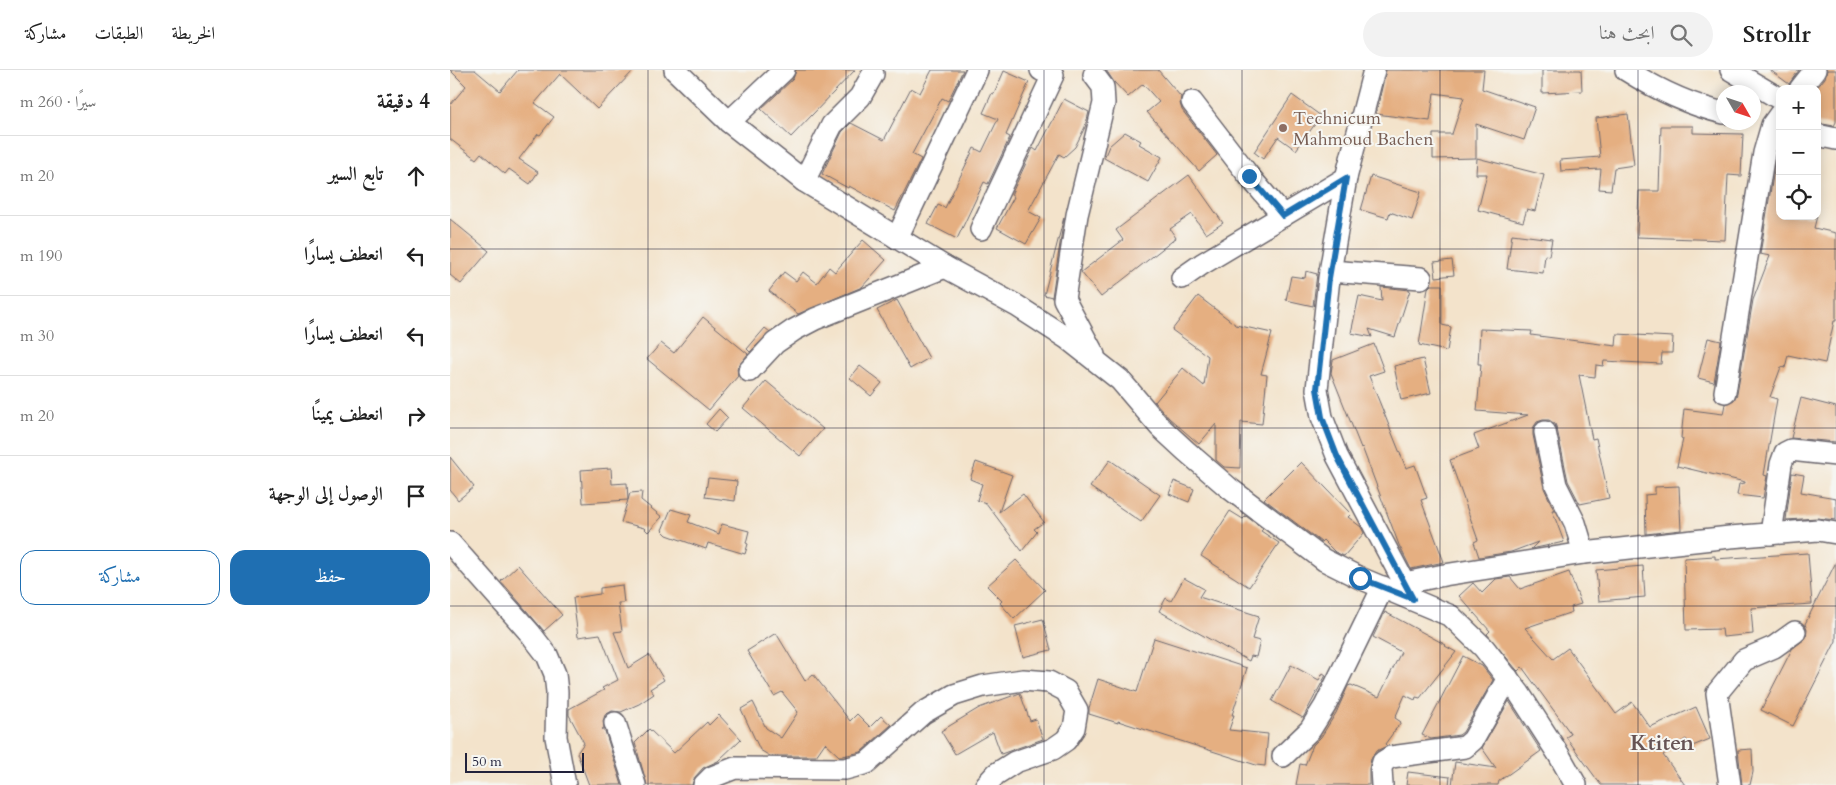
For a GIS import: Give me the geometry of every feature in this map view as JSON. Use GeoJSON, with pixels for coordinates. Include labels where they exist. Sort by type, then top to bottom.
{"type":"FeatureCollection","features":[{"type":"Feature","properties":{"kind":"street"},"geometry":{"type":"LineString","coordinates":[[675,70],[729,122],[804,181],[945,267],[1017,306],[1068,339],[1120,380],[1167,433],[1229,488],[1324,560],[1383,587],[1409,591],[1451,616],[1484,648],[1508,678],[1559,755],[1576,785]]}},
{"type":"Feature","properties":{"kind":"street"},"geometry":{"type":"LineString","coordinates":[[729,122],[784,70]]}},
{"type":"Feature","properties":{"kind":"street"},"geometry":{"type":"LineString","coordinates":[[897,238],[977,70]]}},
{"type":"Feature","properties":{"kind":"street"},"geometry":{"type":"LineString","coordinates":[[981,229],[1052,75],[1041,70]]}},
{"type":"Feature","properties":{"kind":"street"},"geometry":{"type":"LineString","coordinates":[[1374,70],[1346,178],[1330,271],[1317,389],[1322,417],[1337,456],[1409,591]]}},
{"type":"Feature","properties":{"kind":"street"},"geometry":{"type":"LineString","coordinates":[[1626,70],[1654,87],[1706,109],[1716,111]]}},
{"type":"Feature","properties":{"kind":"street"},"geometry":{"type":"LineString","coordinates":[[1731,70],[1776,97]]}},
{"type":"Feature","properties":{"kind":"street"},"geometry":{"type":"LineString","coordinates":[[1803,85],[1815,70]]}},
{"type":"Feature","properties":{"kind":"street"},"geometry":{"type":"LineString","coordinates":[[804,181],[832,125],[860,97],[874,74]]}},
{"type":"Feature","properties":{"kind":"street"},"geometry":{"type":"LineString","coordinates":[[1094,75],[1104,87],[1104,103],[1077,215],[1064,299],[1097,362]]}},
{"type":"Feature","properties":{"kind":"street"},"geometry":{"type":"LineString","coordinates":[[1192,102],[1249,176],[1283,216]]}},
{"type":"Feature","properties":{"kind":"street"},"geometry":{"type":"LineString","coordinates":[[1726,392],[1764,153],[1771,121]]}},
{"type":"Feature","properties":{"kind":"street"},"geometry":{"type":"LineString","coordinates":[[1821,136],[1836,139]]}},
{"type":"Feature","properties":{"kind":"street"},"geometry":{"type":"LineString","coordinates":[[1182,278],[1202,264],[1346,178]]}},
{"type":"Feature","properties":{"kind":"street"},"geometry":{"type":"LineString","coordinates":[[749,371],[775,343],[794,330],[815,319],[945,267]]}},
{"type":"Feature","properties":{"kind":"street"},"geometry":{"type":"LineString","coordinates":[[1330,271],[1421,278]]}},
{"type":"Feature","properties":{"kind":"street"},"geometry":{"type":"LineString","coordinates":[[1545,432],[1556,485],[1575,523],[1584,553]]}},
{"type":"Feature","properties":{"kind":"street"},"geometry":{"type":"LineString","coordinates":[[1771,534],[1781,464],[1785,453],[1791,450],[1836,455]]}},
{"type":"Feature","properties":{"kind":"street"},"geometry":{"type":"LineString","coordinates":[[1409,591],[1444,575],[1584,553],[1818,530],[1836,533]]}},
{"type":"Feature","properties":{"kind":"street"},"geometry":{"type":"LineString","coordinates":[[450,543],[530,633],[547,655],[554,674],[557,692],[556,737],[565,785]]}},
{"type":"Feature","properties":{"kind":"street"},"geometry":{"type":"LineString","coordinates":[[1283,756],[1310,730],[1324,706],[1383,587]]}},
{"type":"Feature","properties":{"kind":"street"},"geometry":{"type":"LineString","coordinates":[[1730,785],[1717,693],[1744,660],[1774,647],[1795,632]]}},
{"type":"Feature","properties":{"kind":"street"},"geometry":{"type":"LineString","coordinates":[[1382,785],[1382,762],[1391,757],[1465,747],[1472,740],[1508,678]]}},
{"type":"Feature","properties":{"kind":"street"},"geometry":{"type":"LineString","coordinates":[[704,785],[712,777],[735,768],[845,769],[867,763],[923,713],[954,695],[983,686],[1023,680],[1049,682],[1066,691],[1077,710],[1074,728],[1066,740],[1053,749],[1014,762],[996,774],[986,785]]}},
{"type":"Feature","properties":{"kind":"street"},"geometry":{"type":"LineString","coordinates":[[615,723],[635,785]]}},
{"type":"Feature","properties":{"kind":"building"},"geometry":{"type":"Polygon","coordinates":[[[450,70],[475,70],[500,91],[518,70],[634,70],[597,109],[560,74],[535,103],[554,117],[519,159],[538,172],[530,184],[509,169],[505,174],[481,153],[476,159],[450,139],[450,105],[466,86],[450,70]]]}},
{"type":"Feature","properties":{"kind":"building"},"geometry":{"type":"Polygon","coordinates":[[[796,70],[855,70],[791,137],[761,109],[793,79],[796,70]]]}},
{"type":"Feature","properties":{"kind":"building"},"geometry":{"type":"Polygon","coordinates":[[[932,70],[963,70],[948,101],[942,98],[912,154],[921,159],[895,211],[849,186],[848,188],[822,174],[842,132],[851,123],[884,140],[911,88],[920,93],[932,70]]]}},
{"type":"Feature","properties":{"kind":"building"},"geometry":{"type":"Polygon","coordinates":[[[1106,70],[1158,70],[1181,97],[1182,110],[1217,155],[1199,171],[1147,112],[1159,102],[1143,84],[1128,97],[1106,70]]]}},
{"type":"Feature","properties":{"kind":"building"},"geometry":{"type":"Polygon","coordinates":[[[1386,70],[1484,70],[1482,89],[1535,107],[1524,140],[1476,124],[1476,158],[1433,159],[1433,134],[1452,134],[1464,97],[1434,93],[1430,121],[1376,114],[1386,70]]]}},
{"type":"Feature","properties":{"kind":"building"},"geometry":{"type":"Polygon","coordinates":[[[1542,70],[1581,70],[1582,91],[1542,93],[1542,70]]]}},
{"type":"Feature","properties":{"kind":"building"},"geometry":{"type":"Polygon","coordinates":[[[1770,70],[1799,70],[1789,84],[1770,70]]]}},
{"type":"Feature","properties":{"kind":"building"},"geometry":{"type":"Polygon","coordinates":[[[1827,70],[1836,70],[1836,122],[1834,126],[1821,124],[1821,85],[1819,85],[1825,78],[1827,70]]]}},
{"type":"Feature","properties":{"kind":"building"},"geometry":{"type":"Polygon","coordinates":[[[1004,71],[1029,82],[1006,135],[1010,137],[988,184],[984,182],[957,239],[928,224],[938,205],[945,208],[974,148],[982,152],[998,119],[983,113],[1004,71]]]}},
{"type":"Feature","properties":{"kind":"building"},"geometry":{"type":"Polygon","coordinates":[[[1292,95],[1321,116],[1296,150],[1278,137],[1263,159],[1254,152],[1292,95]]]}},
{"type":"Feature","properties":{"kind":"building"},"geometry":{"type":"Polygon","coordinates":[[[1064,99],[1089,112],[1085,127],[1075,147],[1064,157],[1059,154],[1028,211],[1041,218],[1026,244],[997,228],[1014,197],[1011,195],[1033,148],[1037,151],[1064,99]]]}},
{"type":"Feature","properties":{"kind":"building"},"geometry":{"type":"Polygon","coordinates":[[[1628,114],[1634,165],[1614,168],[1611,190],[1599,189],[1601,169],[1561,171],[1560,160],[1600,157],[1596,118],[1628,114]]]}},
{"type":"Feature","properties":{"kind":"building"},"geometry":{"type":"Polygon","coordinates":[[[1661,126],[1693,126],[1693,133],[1743,134],[1741,176],[1728,175],[1725,240],[1637,237],[1639,191],[1659,191],[1661,126]]]}},
{"type":"Feature","properties":{"kind":"building"},"geometry":{"type":"Polygon","coordinates":[[[1125,132],[1141,141],[1139,144],[1162,157],[1148,182],[1104,158],[1109,146],[1125,132]]]}},
{"type":"Feature","properties":{"kind":"building"},"geometry":{"type":"Polygon","coordinates":[[[1477,158],[1544,175],[1535,211],[1527,209],[1523,222],[1478,210],[1487,174],[1476,174],[1477,158]]]}},
{"type":"Feature","properties":{"kind":"building"},"geometry":{"type":"Polygon","coordinates":[[[1776,158],[1776,220],[1816,220],[1814,228],[1836,233],[1836,321],[1834,321],[1825,363],[1788,355],[1785,368],[1781,367],[1770,397],[1777,399],[1764,475],[1767,476],[1763,498],[1737,495],[1739,484],[1745,482],[1677,466],[1683,439],[1681,438],[1684,409],[1723,414],[1725,404],[1734,400],[1737,394],[1753,300],[1770,256],[1760,254],[1776,158]]]}},
{"type":"Feature","properties":{"kind":"building"},"geometry":{"type":"Polygon","coordinates":[[[1189,175],[1223,223],[1206,234],[1192,214],[1170,229],[1176,238],[1101,297],[1081,272],[1123,240],[1116,230],[1189,175]]]}},
{"type":"Feature","properties":{"kind":"building"},"geometry":{"type":"Polygon","coordinates":[[[1371,176],[1421,192],[1412,220],[1390,212],[1388,218],[1361,210],[1371,176]]]}},
{"type":"Feature","properties":{"kind":"building"},"geometry":{"type":"Polygon","coordinates":[[[1064,217],[1052,297],[1044,295],[1064,217]]]}},
{"type":"Feature","properties":{"kind":"building"},"geometry":{"type":"Polygon","coordinates":[[[450,219],[489,251],[461,284],[450,275],[450,219]]]}},
{"type":"Feature","properties":{"kind":"building"},"geometry":{"type":"Polygon","coordinates":[[[1512,234],[1552,239],[1549,256],[1545,255],[1543,273],[1507,269],[1512,234]]]}},
{"type":"Feature","properties":{"kind":"building"},"geometry":{"type":"Polygon","coordinates":[[[863,240],[886,260],[862,287],[798,314],[769,291],[784,272],[796,281],[803,272],[817,283],[829,267],[835,272],[863,240]]]}},
{"type":"Feature","properties":{"kind":"building"},"geometry":{"type":"Polygon","coordinates":[[[1452,260],[1454,275],[1436,277],[1434,262],[1452,260]]]}},
{"type":"Feature","properties":{"kind":"building"},"geometry":{"type":"Polygon","coordinates":[[[1306,271],[1317,274],[1313,306],[1286,300],[1291,276],[1305,278],[1306,271]]]}},
{"type":"Feature","properties":{"kind":"building"},"geometry":{"type":"Polygon","coordinates":[[[1431,285],[1442,285],[1442,325],[1451,327],[1447,351],[1419,345],[1428,288],[1431,285]]]}},
{"type":"Feature","properties":{"kind":"building"},"geometry":{"type":"Polygon","coordinates":[[[1381,287],[1410,290],[1395,337],[1369,329],[1372,337],[1351,333],[1359,296],[1382,301],[1381,287]]]}},
{"type":"Feature","properties":{"kind":"building"},"geometry":{"type":"Polygon","coordinates":[[[1198,296],[1236,325],[1272,333],[1261,374],[1267,375],[1262,424],[1241,422],[1240,468],[1224,467],[1216,460],[1216,424],[1199,444],[1169,418],[1155,402],[1183,368],[1204,386],[1208,356],[1172,330],[1198,296]]]}},
{"type":"Feature","properties":{"kind":"building"},"geometry":{"type":"Polygon","coordinates":[[[897,300],[929,358],[910,369],[877,310],[897,300]]]}},
{"type":"Feature","properties":{"kind":"building"},"geometry":{"type":"Polygon","coordinates":[[[703,317],[748,354],[737,368],[738,376],[709,410],[647,359],[661,343],[674,353],[703,317]]]}},
{"type":"Feature","properties":{"kind":"building"},"geometry":{"type":"Polygon","coordinates":[[[765,328],[770,332],[750,352],[747,349],[765,328]]]}},
{"type":"Feature","properties":{"kind":"building"},"geometry":{"type":"Polygon","coordinates":[[[1480,329],[1532,331],[1531,335],[1616,346],[1617,334],[1673,337],[1672,353],[1662,353],[1661,364],[1604,361],[1603,366],[1596,365],[1595,377],[1579,375],[1592,439],[1596,438],[1609,498],[1580,504],[1568,481],[1555,424],[1549,420],[1543,420],[1537,422],[1533,428],[1544,488],[1554,510],[1552,510],[1564,542],[1531,549],[1538,542],[1511,552],[1479,557],[1474,542],[1478,540],[1450,460],[1479,449],[1474,435],[1528,415],[1477,411],[1481,364],[1478,364],[1480,329]]]}},
{"type":"Feature","properties":{"kind":"building"},"geometry":{"type":"Polygon","coordinates":[[[1708,338],[1721,341],[1714,382],[1698,378],[1708,338]]]}},
{"type":"Feature","properties":{"kind":"building"},"geometry":{"type":"Polygon","coordinates":[[[1374,344],[1384,371],[1369,376],[1406,468],[1415,465],[1427,498],[1421,500],[1444,562],[1411,569],[1399,545],[1362,447],[1331,373],[1333,360],[1374,344]]]}},
{"type":"Feature","properties":{"kind":"building"},"geometry":{"type":"Polygon","coordinates":[[[1423,359],[1431,393],[1401,400],[1394,366],[1423,359]]]}},
{"type":"Feature","properties":{"kind":"building"},"geometry":{"type":"Polygon","coordinates":[[[860,366],[882,383],[871,396],[850,378],[860,366]]]}},
{"type":"Feature","properties":{"kind":"building"},"geometry":{"type":"Polygon","coordinates":[[[766,381],[823,429],[800,456],[743,408],[766,381]]]}},
{"type":"Feature","properties":{"kind":"building"},"geometry":{"type":"Polygon","coordinates":[[[1801,398],[1836,407],[1836,442],[1791,438],[1801,398]]]}},
{"type":"Feature","properties":{"kind":"building"},"geometry":{"type":"Polygon","coordinates":[[[719,409],[728,418],[715,432],[706,424],[719,409]]]}},
{"type":"Feature","properties":{"kind":"building"},"geometry":{"type":"Polygon","coordinates":[[[450,457],[474,487],[458,500],[450,490],[450,457]]]}},
{"type":"Feature","properties":{"kind":"building"},"geometry":{"type":"Polygon","coordinates":[[[1110,460],[1160,495],[1141,522],[1090,487],[1110,460]]]}},
{"type":"Feature","properties":{"kind":"building"},"geometry":{"type":"Polygon","coordinates":[[[976,462],[1012,475],[999,512],[1023,494],[1044,522],[1034,529],[1037,532],[1022,551],[986,503],[977,500],[982,484],[970,479],[976,462]]]}},
{"type":"Feature","properties":{"kind":"building"},"geometry":{"type":"Polygon","coordinates":[[[1301,462],[1351,514],[1348,517],[1361,527],[1364,533],[1344,556],[1335,552],[1323,540],[1321,542],[1264,499],[1301,462]]]}},
{"type":"Feature","properties":{"kind":"building"},"geometry":{"type":"Polygon","coordinates":[[[611,468],[612,484],[627,483],[628,500],[583,503],[581,470],[611,468]]]}},
{"type":"Feature","properties":{"kind":"building"},"geometry":{"type":"Polygon","coordinates":[[[1792,473],[1804,475],[1801,492],[1836,498],[1836,520],[1817,518],[1786,520],[1792,473]]]}},
{"type":"Feature","properties":{"kind":"building"},"geometry":{"type":"Polygon","coordinates":[[[708,478],[737,481],[735,501],[705,497],[708,478]]]}},
{"type":"Feature","properties":{"kind":"building"},"geometry":{"type":"Polygon","coordinates":[[[1174,481],[1194,489],[1189,502],[1169,494],[1174,481]]]}},
{"type":"Feature","properties":{"kind":"building"},"geometry":{"type":"Polygon","coordinates":[[[1679,486],[1681,530],[1646,534],[1645,495],[1655,494],[1655,487],[1679,486]]]}},
{"type":"Feature","properties":{"kind":"building"},"geometry":{"type":"Polygon","coordinates":[[[642,492],[641,500],[662,517],[648,532],[644,528],[621,522],[630,493],[642,492]]]}},
{"type":"Feature","properties":{"kind":"building"},"geometry":{"type":"Polygon","coordinates":[[[671,509],[691,515],[688,522],[719,534],[722,524],[749,531],[745,554],[708,543],[706,549],[667,535],[662,530],[671,509]]]}},
{"type":"Feature","properties":{"kind":"building"},"geometry":{"type":"Polygon","coordinates":[[[1230,511],[1243,519],[1246,516],[1263,529],[1261,531],[1279,543],[1249,587],[1201,556],[1230,511]]]}},
{"type":"Feature","properties":{"kind":"building"},"geometry":{"type":"Polygon","coordinates":[[[1808,553],[1812,604],[1751,608],[1753,634],[1723,637],[1722,629],[1686,630],[1684,558],[1715,556],[1715,559],[1808,553]]]}},
{"type":"Feature","properties":{"kind":"building"},"geometry":{"type":"Polygon","coordinates":[[[1016,560],[1045,590],[1014,619],[1000,603],[1002,601],[987,586],[1016,560]]]}},
{"type":"Feature","properties":{"kind":"building"},"geometry":{"type":"Polygon","coordinates":[[[1836,562],[1836,641],[1793,726],[1761,710],[1792,649],[1806,638],[1807,630],[1805,624],[1836,562]]]}},
{"type":"Feature","properties":{"kind":"building"},"geometry":{"type":"Polygon","coordinates":[[[518,565],[562,615],[544,631],[501,581],[518,565]]]}},
{"type":"Feature","properties":{"kind":"building"},"geometry":{"type":"Polygon","coordinates":[[[1643,566],[1645,597],[1599,601],[1596,570],[1643,566]]]}},
{"type":"Feature","properties":{"kind":"building"},"geometry":{"type":"Polygon","coordinates":[[[1569,572],[1581,604],[1571,607],[1572,612],[1525,628],[1553,659],[1568,648],[1616,714],[1632,702],[1650,727],[1696,707],[1710,739],[1690,747],[1686,739],[1663,755],[1685,785],[1601,785],[1566,737],[1571,734],[1522,667],[1518,671],[1516,669],[1487,634],[1490,631],[1459,596],[1473,583],[1482,593],[1496,579],[1510,577],[1520,589],[1569,572]]]}},
{"type":"Feature","properties":{"kind":"building"},"geometry":{"type":"Polygon","coordinates":[[[1184,578],[1204,589],[1199,597],[1259,616],[1252,639],[1260,641],[1256,657],[1251,656],[1249,661],[1159,611],[1166,598],[1171,601],[1184,578]]]}},
{"type":"Feature","properties":{"kind":"building"},"geometry":{"type":"Polygon","coordinates":[[[622,585],[624,603],[618,603],[622,631],[614,632],[628,668],[649,655],[664,680],[650,689],[654,694],[639,704],[621,712],[612,711],[605,715],[603,721],[604,728],[602,729],[605,731],[622,785],[589,785],[577,753],[584,743],[569,715],[569,709],[618,680],[600,634],[578,637],[573,598],[600,594],[600,588],[622,585]]]}},
{"type":"Feature","properties":{"kind":"building"},"geometry":{"type":"Polygon","coordinates":[[[1385,612],[1456,652],[1420,698],[1416,697],[1415,700],[1405,695],[1395,718],[1401,722],[1385,744],[1387,746],[1376,751],[1371,759],[1369,785],[1296,785],[1300,764],[1305,765],[1313,745],[1321,737],[1336,713],[1348,686],[1351,685],[1379,697],[1401,652],[1373,637],[1385,612]]]}},
{"type":"Feature","properties":{"kind":"building"},"geometry":{"type":"Polygon","coordinates":[[[1043,619],[1051,650],[1023,657],[1015,626],[1043,619]]]}},
{"type":"Feature","properties":{"kind":"building"},"geometry":{"type":"Polygon","coordinates":[[[776,633],[805,681],[813,674],[850,721],[857,714],[870,727],[881,716],[891,725],[861,752],[843,756],[839,756],[825,743],[816,756],[770,756],[760,750],[741,709],[753,702],[766,728],[781,738],[798,712],[782,692],[774,696],[747,651],[776,633]]]}},
{"type":"Feature","properties":{"kind":"building"},"geometry":{"type":"Polygon","coordinates":[[[1154,638],[1247,668],[1229,730],[1268,734],[1265,766],[1256,765],[1118,721],[1118,723],[1089,714],[1098,679],[1137,692],[1154,638]]]}},
{"type":"Feature","properties":{"kind":"building"},"geometry":{"type":"Polygon","coordinates":[[[1463,656],[1482,666],[1493,680],[1463,732],[1459,735],[1431,739],[1422,735],[1463,656]]]}},
{"type":"Feature","properties":{"kind":"building"},"geometry":{"type":"Polygon","coordinates":[[[1291,665],[1319,680],[1323,673],[1326,675],[1303,718],[1272,701],[1291,665]]]}},
{"type":"Feature","properties":{"kind":"building"},"geometry":{"type":"Polygon","coordinates":[[[1020,693],[1030,721],[1036,719],[1043,739],[1001,754],[993,732],[955,754],[941,731],[979,708],[1020,693]]]}},
{"type":"Feature","properties":{"kind":"building"},"geometry":{"type":"Polygon","coordinates":[[[1509,701],[1541,751],[1499,781],[1498,785],[1452,785],[1455,762],[1496,768],[1482,748],[1509,701]]]}},
{"type":"Feature","properties":{"kind":"building"},"geometry":{"type":"Polygon","coordinates":[[[719,715],[741,739],[718,761],[703,768],[695,777],[692,785],[647,785],[635,743],[649,729],[674,753],[707,722],[709,725],[719,715]]]}},
{"type":"Feature","properties":{"kind":"building"},"geometry":{"type":"Polygon","coordinates":[[[1752,749],[1753,772],[1750,785],[1742,785],[1738,750],[1752,749]]]}},
{"type":"Feature","properties":{"kind":"building"},"geometry":{"type":"Polygon","coordinates":[[[1408,772],[1450,777],[1449,785],[1406,785],[1408,772]]]}},
{"type":"Feature","properties":{"kind":"place","name":"Technicum Mahmoud Bachen"},"geometry":{"type":"Point","coordinates":[1283,128]}},
{"type":"Feature","properties":{"kind":"district","name":"Ktiten"},"geometry":{"type":"Point","coordinates":[1662,743]}},
{"type":"Feature","properties":{"kind":"route"},"geometry":{"type":"LineString","coordinates":[[1249,176],[1283,216],[1346,178],[1329,278],[1317,389],[1322,417],[1337,456],[1413,599],[1360,578]]}}]}
